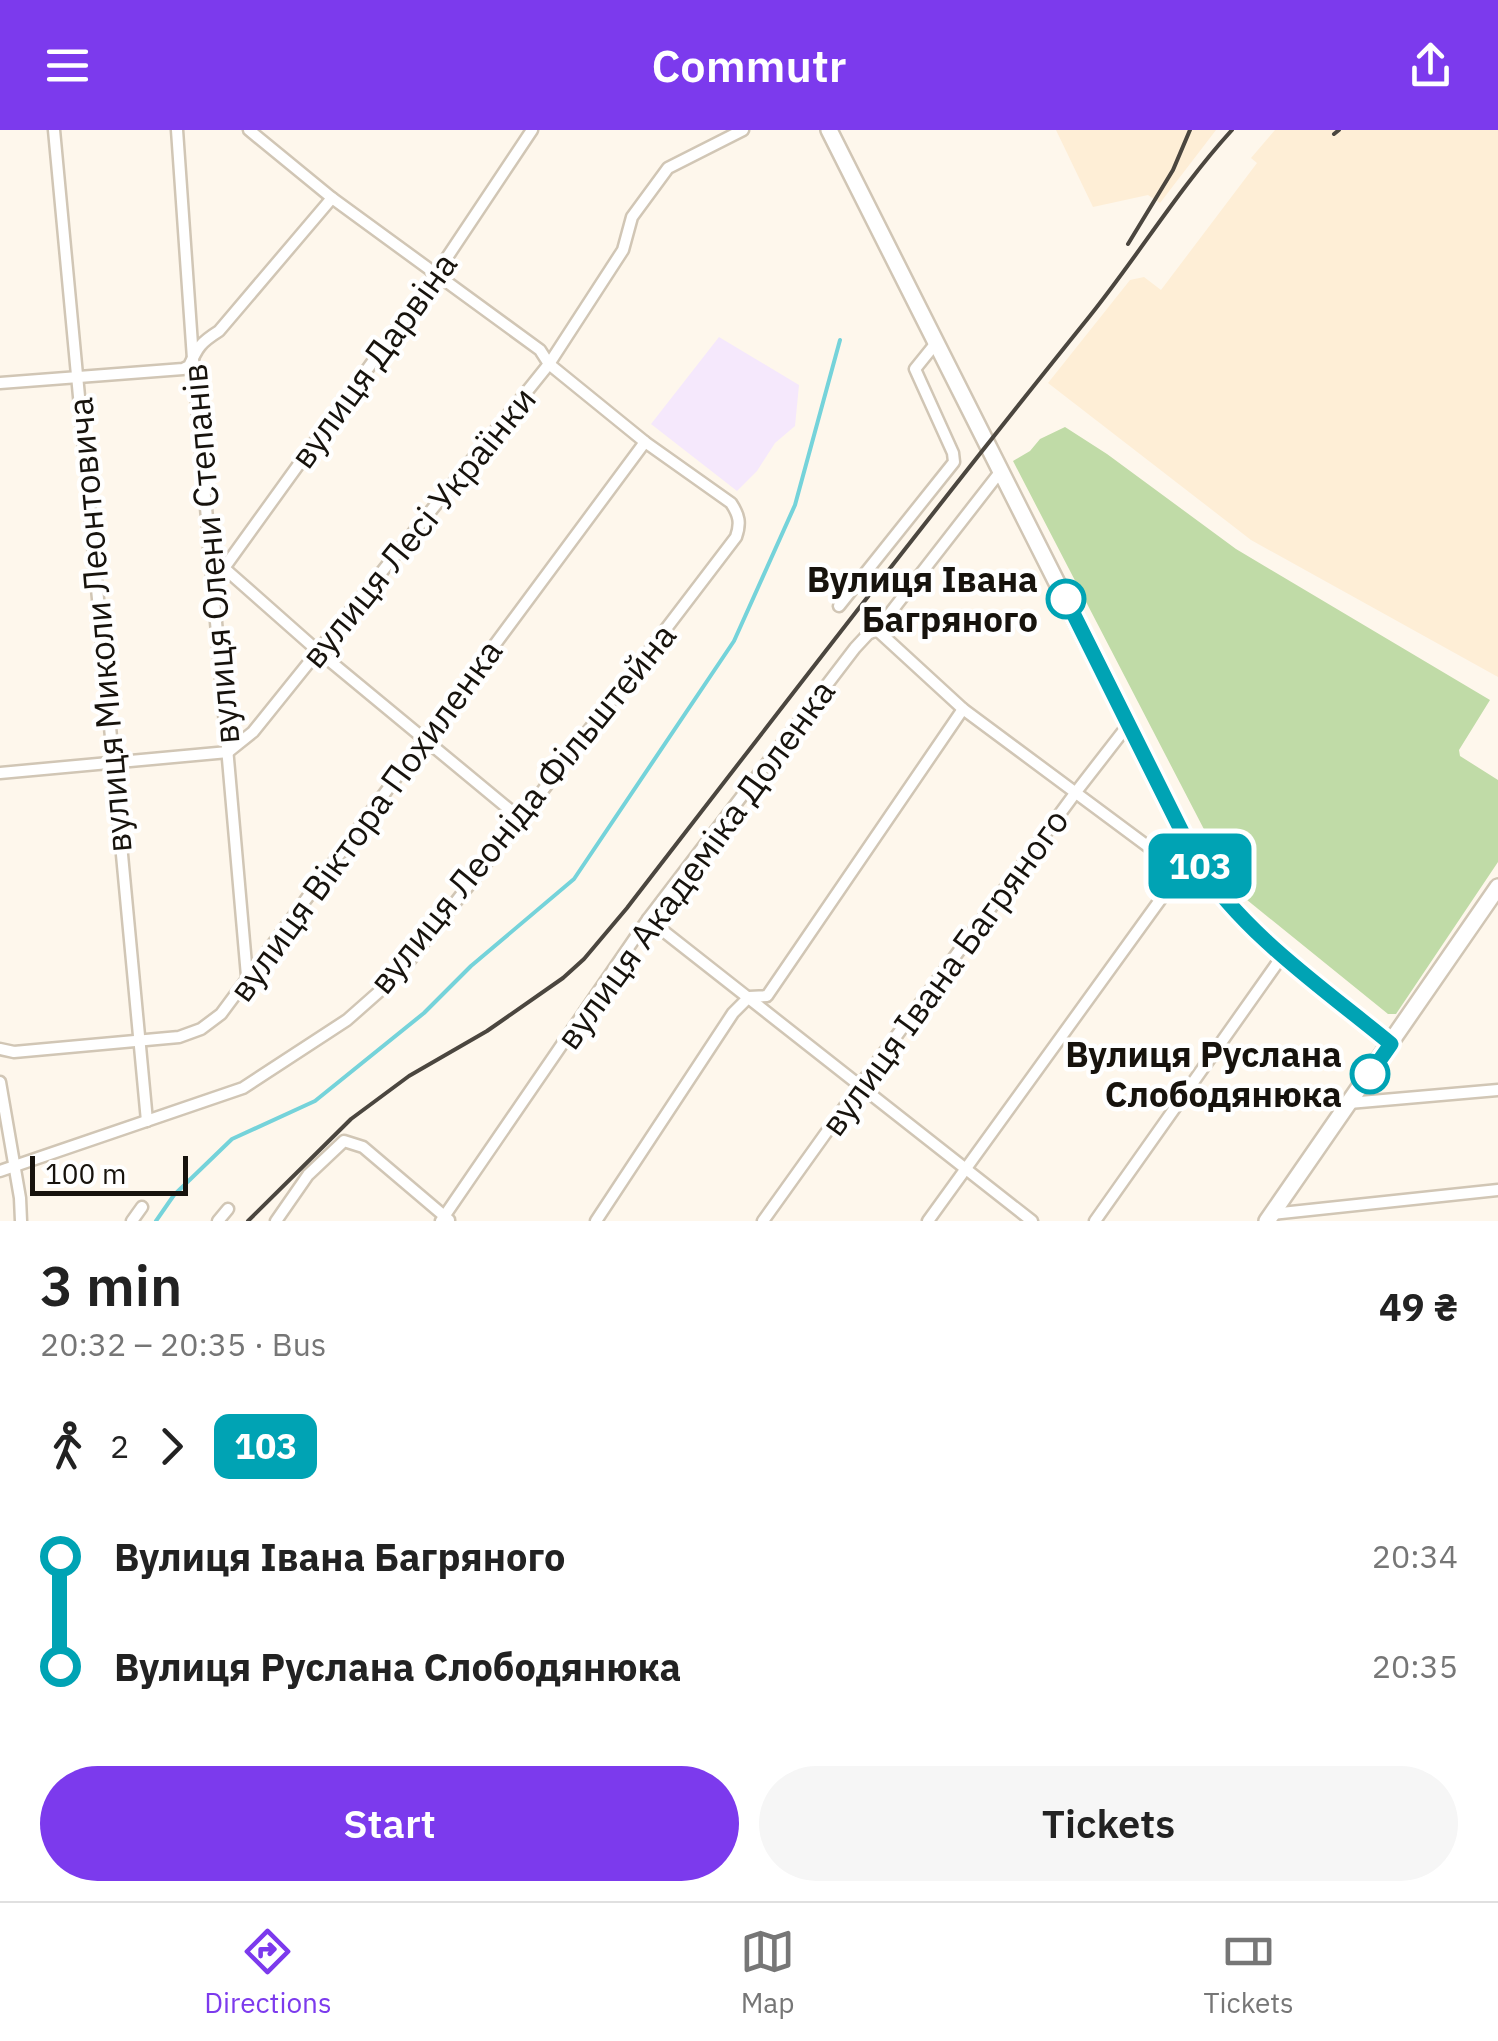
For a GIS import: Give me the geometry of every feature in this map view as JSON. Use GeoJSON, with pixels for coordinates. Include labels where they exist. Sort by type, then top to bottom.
{"type":"FeatureCollection","features":[{"type":"Feature","properties":{"kind":"main road"},"geometry":{"type":"LineString","coordinates":[[829,130],[1197,862],[1230,906],[1391,1044]]}},
{"type":"Feature","properties":{"kind":"main road"},"geometry":{"type":"LineString","coordinates":[[1269,1218],[1488,910],[1498,887]]}},
{"type":"Feature","properties":{"kind":"street","name":"вулиця Миколи Леонтовича"},"geometry":{"type":"LineString","coordinates":[[54,130],[147,1120]]}},
{"type":"Feature","properties":{"kind":"street","name":"вулиця Олени Степанів"},"geometry":{"type":"LineString","coordinates":[[178,130],[192,359],[247,977]]}},
{"type":"Feature","properties":{"kind":"street"},"geometry":{"type":"LineString","coordinates":[[249,130],[332,198],[540,350],[549,364],[645,442]]}},
{"type":"Feature","properties":{"kind":"street","name":"вулиця Дарвіна"},"geometry":{"type":"LineString","coordinates":[[212,590],[436,274],[532,130]]}},
{"type":"Feature","properties":{"kind":"street","name":"вулиця Лесі Українки"},"geometry":{"type":"LineString","coordinates":[[228,752],[253,732],[549,364],[623,250],[632,217],[668,168],[743,130]]}},
{"type":"Feature","properties":{"kind":"street"},"geometry":{"type":"LineString","coordinates":[[0,383],[190,366],[202,341],[218,331],[332,198]]}},
{"type":"Feature","properties":{"kind":"street"},"geometry":{"type":"LineString","coordinates":[[839,606],[954,462],[915,369],[936,343]]}},
{"type":"Feature","properties":{"kind":"street","name":"вулиця Леоніда Фільштейна"},"geometry":{"type":"LineString","coordinates":[[0,1171],[243,1088],[348,1020],[399,974],[736,537],[740,526],[732,503],[645,442]]}},
{"type":"Feature","properties":{"kind":"street","name":"вулиця Віктора Похиленка"},"geometry":{"type":"LineString","coordinates":[[0,1049],[14,1052],[179,1037],[201,1029],[221,1014],[645,442]]}},
{"type":"Feature","properties":{"kind":"street","name":"вулиця Академіка Доленка"},"geometry":{"type":"LineString","coordinates":[[445,1220],[648,918],[855,648],[868,634],[878,630],[1000,472]]}},
{"type":"Feature","properties":{"kind":"street"},"geometry":{"type":"LineString","coordinates":[[208,548],[224,568],[318,652],[522,818]]}},
{"type":"Feature","properties":{"kind":"street"},"geometry":{"type":"LineString","coordinates":[[878,630],[964,710],[1181,871]]}},
{"type":"Feature","properties":{"kind":"street"},"geometry":{"type":"LineString","coordinates":[[596,1221],[733,1012],[748,997],[768,996],[964,710]]}},
{"type":"Feature","properties":{"kind":"street","name":"вулиця Івана Багряного"},"geometry":{"type":"LineString","coordinates":[[763,1221],[860,1084],[1128,725]]}},
{"type":"Feature","properties":{"kind":"street"},"geometry":{"type":"LineString","coordinates":[[0,773],[228,752]]}},
{"type":"Feature","properties":{"kind":"street"},"geometry":{"type":"LineString","coordinates":[[928,1221],[1181,871],[1197,862]]}},
{"type":"Feature","properties":{"kind":"street"},"geometry":{"type":"LineString","coordinates":[[648,918],[1032,1221]]}},
{"type":"Feature","properties":{"kind":"street"},"geometry":{"type":"LineString","coordinates":[[1095,1221],[1283,955]]}},
{"type":"Feature","properties":{"kind":"street"},"geometry":{"type":"LineString","coordinates":[[0,1082],[21,1221]]}},
{"type":"Feature","properties":{"kind":"street"},"geometry":{"type":"LineString","coordinates":[[1349,1103],[1498,1090]]}},
{"type":"Feature","properties":{"kind":"street"},"geometry":{"type":"LineString","coordinates":[[276,1221],[308,1175],[344,1141],[363,1147],[445,1220]]}},
{"type":"Feature","properties":{"kind":"street"},"geometry":{"type":"LineString","coordinates":[[1269,1218],[1498,1190]]}},
{"type":"Feature","properties":{"kind":"street"},"geometry":{"type":"LineString","coordinates":[[132,1221],[142,1207]]}},
{"type":"Feature","properties":{"kind":"street"},"geometry":{"type":"LineString","coordinates":[[218,1221],[228,1209]]}},
{"type":"Feature","properties":{"kind":"shaded area"},"geometry":{"type":"Polygon","coordinates":[[[1056,130],[1216,130],[1160,203],[1148,195],[1093,207],[1056,130]]]}},
{"type":"Feature","properties":{"kind":"shaded area"},"geometry":{"type":"Polygon","coordinates":[[[1275,130],[1498,130],[1498,677],[1251,540],[1048,383],[1130,280],[1144,277],[1161,290],[1257,163],[1251,158],[1275,130]]]}},
{"type":"Feature","properties":{"kind":"shaded area"},"geometry":{"type":"Polygon","coordinates":[[[719,337],[799,385],[795,426],[775,443],[757,471],[737,491],[651,424],[719,337]]]}},
{"type":"Feature","properties":{"kind":"green space"},"geometry":{"type":"Polygon","coordinates":[[[1065,427],[1236,549],[1490,700],[1459,750],[1460,756],[1498,780],[1498,862],[1396,1014],[1388,1014],[1236,891],[1013,461],[1040,439],[1065,427]]]}},
{"type":"Feature","properties":{"kind":"waterway"},"geometry":{"type":"LineString","coordinates":[[156,1221],[174,1195],[232,1139],[315,1101],[424,1013],[471,966],[574,879],[734,641],[795,505],[840,340]]}},
{"type":"Feature","properties":{"kind":"railway"},"geometry":{"type":"LineString","coordinates":[[1128,244],[1173,170],[1190,130]]}},
{"type":"Feature","properties":{"kind":"railway"},"geometry":{"type":"LineString","coordinates":[[248,1221],[351,1119],[409,1076],[487,1031],[584,959],[1232,130]]}},
{"type":"Feature","properties":{"kind":"railway"},"geometry":{"type":"LineString","coordinates":[[1334,134],[1339,130]]}},
{"type":"Feature","properties":{"kind":"bus line","name":"103"},"geometry":{"type":"LineString","coordinates":[[1066,599],[1197,862],[1212,883],[1230,906],[1283,955],[1391,1044],[1370,1074]]}},
{"type":"Feature","properties":{"kind":"place","name":"Вулиця Івана Багряного"},"geometry":{"type":"Point","coordinates":[1066,599]}},
{"type":"Feature","properties":{"kind":"place","name":"Вулиця Руслана Слободянюка"},"geometry":{"type":"Point","coordinates":[1370,1074]}}]}
